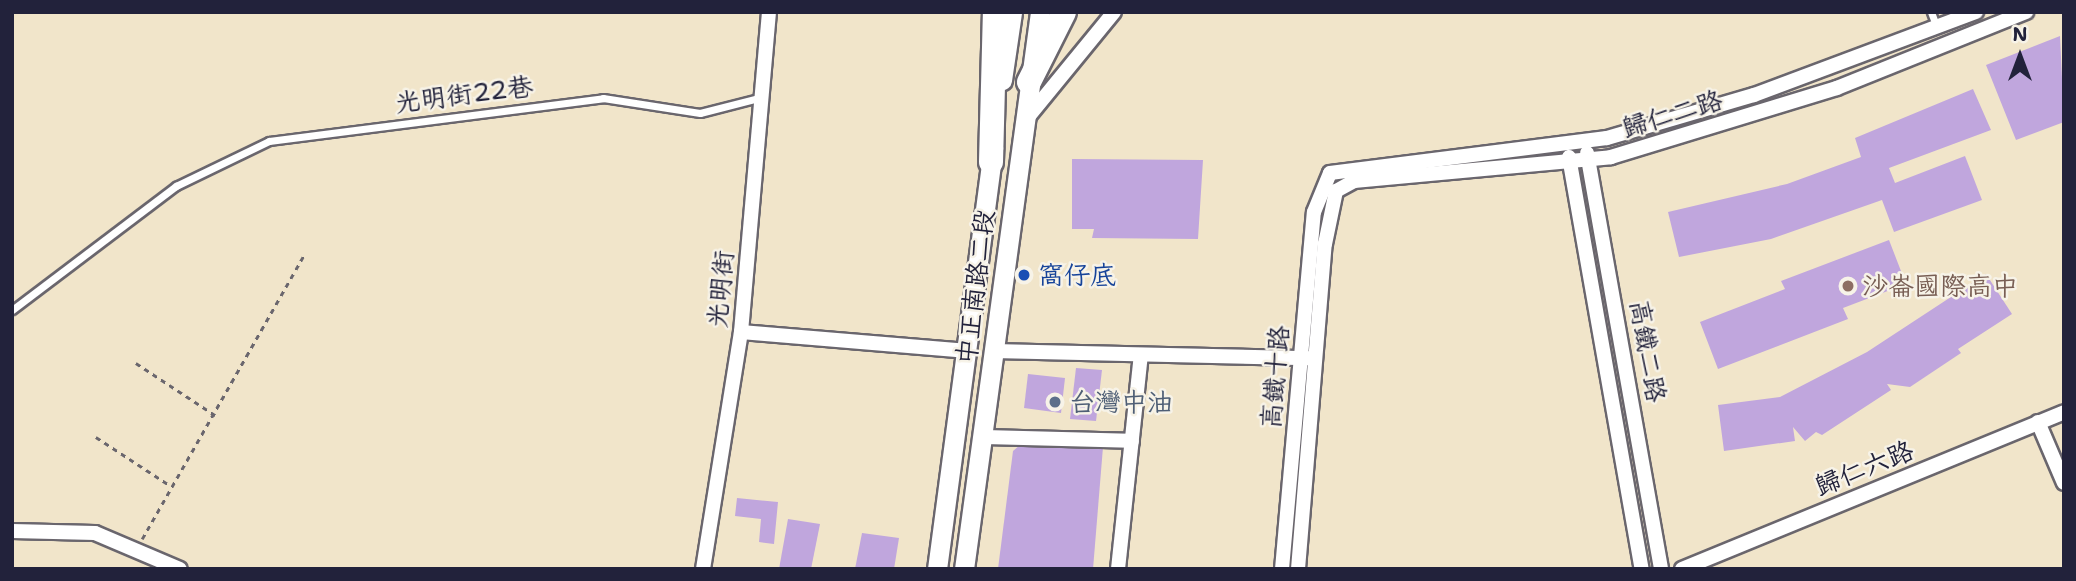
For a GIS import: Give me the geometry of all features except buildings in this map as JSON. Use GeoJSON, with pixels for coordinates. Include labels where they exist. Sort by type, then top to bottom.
{"type":"FeatureCollection","features":[{"type":"Feature","properties":{"kind":"highway"},"geometry":{"type":"LineString","coordinates":[[991,162],[995,12]]}},
{"type":"Feature","properties":{"kind":"highway"},"geometry":{"type":"LineString","coordinates":[[1029,82],[1064,12]]}},
{"type":"Feature","properties":{"kind":"street","name":"光明街"},"geometry":{"type":"LineString","coordinates":[[703,569],[741,332],[764,97],[768,12]]}},
{"type":"Feature","properties":{"kind":"street","name":"中正南路二段"},"geometry":{"type":"LineString","coordinates":[[937,569],[1012,12]]}},
{"type":"Feature","properties":{"kind":"street","name":"中正南路二段"},"geometry":{"type":"LineString","coordinates":[[964,569],[1040,12]]}},
{"type":"Feature","properties":{"kind":"street"},"geometry":{"type":"LineString","coordinates":[[1023,123],[1114,12]]}},
{"type":"Feature","properties":{"kind":"street","name":"歸仁二路"},"geometry":{"type":"LineString","coordinates":[[1319,190],[1330,173],[1352,166],[1584,142],[1754,95],[1937,29],[1976,12]]}},
{"type":"Feature","properties":{"kind":"street","name":"歸仁二路"},"geometry":{"type":"LineString","coordinates":[[1331,211],[1336,191],[1353,181],[1590,161],[1837,88],[2026,12]]}},
{"type":"Feature","properties":{"kind":"street","name":"高鐵二路"},"geometry":{"type":"LineString","coordinates":[[1584,142],[1590,161],[1661,569]]}},
{"type":"Feature","properties":{"kind":"street","name":"高鐵二路"},"geometry":{"type":"LineString","coordinates":[[1568,145],[1569,164],[1642,569]]}},
{"type":"Feature","properties":{"kind":"street","name":"高鐵十路"},"geometry":{"type":"LineString","coordinates":[[1282,569],[1319,190]]}},
{"type":"Feature","properties":{"kind":"street","name":"高鐵十路"},"geometry":{"type":"LineString","coordinates":[[1298,569],[1331,211]]}},
{"type":"Feature","properties":{"kind":"street"},"geometry":{"type":"LineString","coordinates":[[741,332],[965,351]]}},
{"type":"Feature","properties":{"kind":"street"},"geometry":{"type":"LineString","coordinates":[[993,351],[1317,358]]}},
{"type":"Feature","properties":{"kind":"street"},"geometry":{"type":"LineString","coordinates":[[1118,569],[1141,355]]}},
{"type":"Feature","properties":{"kind":"street","name":"歸仁六路"},"geometry":{"type":"LineString","coordinates":[[1682,569],[2064,412]]}},
{"type":"Feature","properties":{"kind":"street"},"geometry":{"type":"LineString","coordinates":[[2038,422],[2064,483]]}},
{"type":"Feature","properties":{"kind":"street"},"geometry":{"type":"LineString","coordinates":[[982,437],[1132,441]]}},
{"type":"Feature","properties":{"kind":"street"},"geometry":{"type":"LineString","coordinates":[[12,531],[95,533],[180,569]]}},
{"type":"Feature","properties":{"kind":"lane"},"geometry":{"type":"LineString","coordinates":[[1931,12],[1937,29]]}},
{"type":"Feature","properties":{"kind":"lane","name":"光明街22巷"},"geometry":{"type":"LineString","coordinates":[[12,310],[176,186],[269,141],[603,98],[700,113],[764,97]]}},
{"type":"Feature","properties":{"kind":"path"},"geometry":{"type":"LineString","coordinates":[[136,549],[171,486],[216,415],[305,253]]}},
{"type":"Feature","properties":{"kind":"path"},"geometry":{"type":"LineString","coordinates":[[136,363],[216,415]]}},
{"type":"Feature","properties":{"kind":"path"},"geometry":{"type":"LineString","coordinates":[[96,437],[171,486]]}},
{"type":"Feature","properties":{"kind":"place","name":"窩仔底"},"geometry":{"type":"Point","coordinates":[1024,275]}},
{"type":"Feature","properties":{"kind":"place","name":"沙崙國際高中"},"geometry":{"type":"Point","coordinates":[1848,286]}},
{"type":"Feature","properties":{"kind":"place","name":"台灣中油"},"geometry":{"type":"Point","coordinates":[1055,402]}}]}
